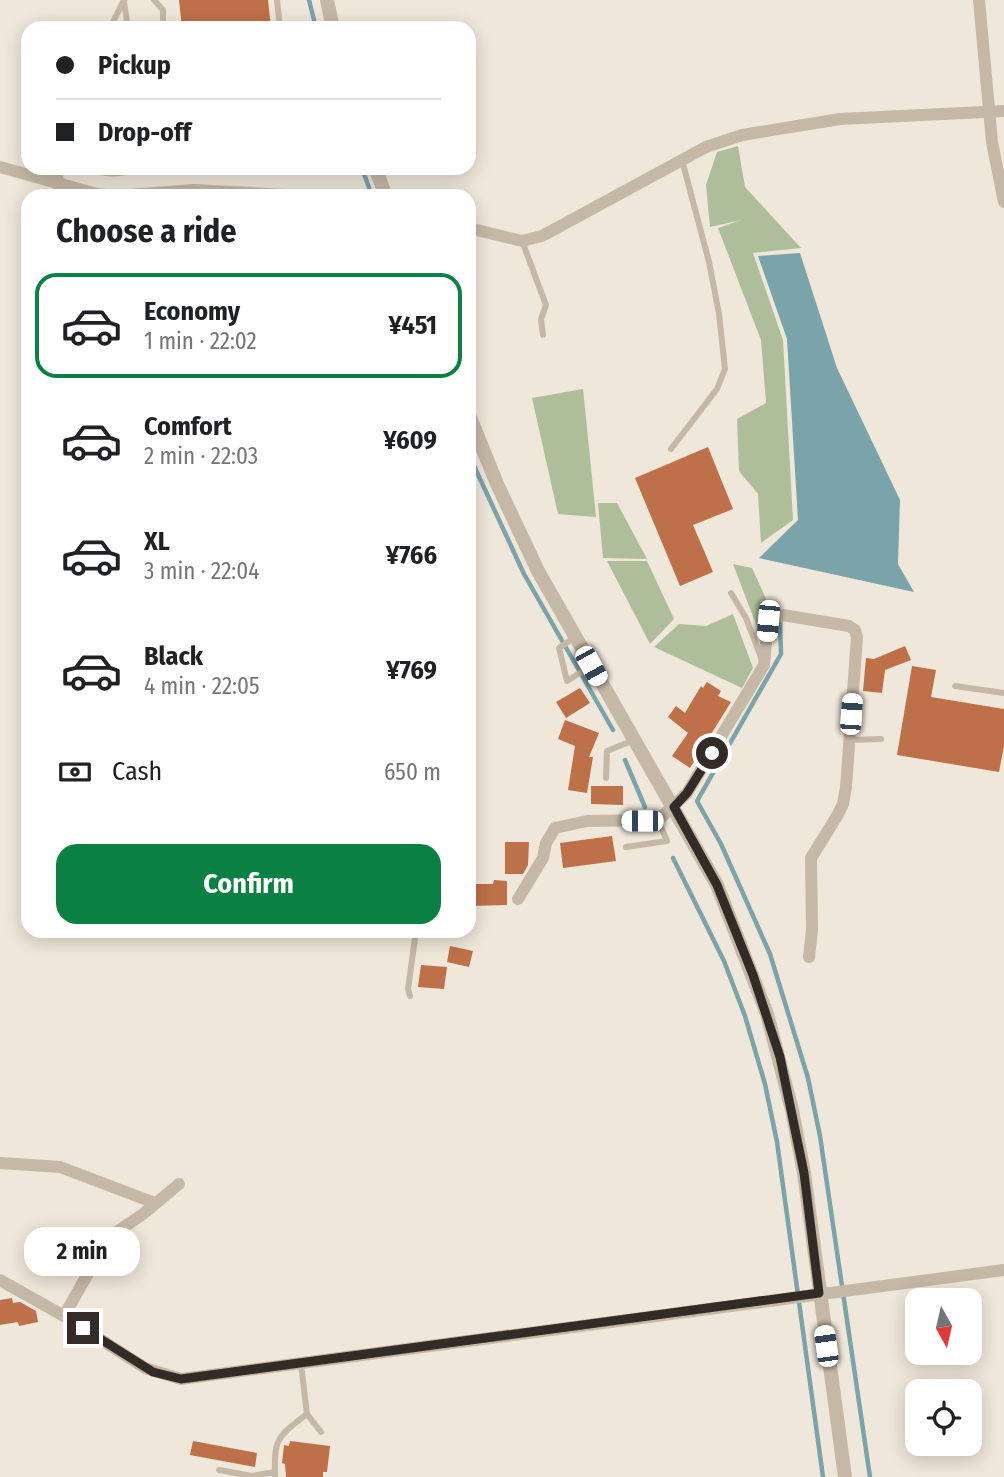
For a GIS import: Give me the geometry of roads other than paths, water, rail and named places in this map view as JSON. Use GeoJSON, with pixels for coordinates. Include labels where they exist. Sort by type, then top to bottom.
{"type":"FeatureCollection","features":[{"type":"Feature","properties":{"kind":"street"},"geometry":{"type":"LineString","coordinates":[[327,0],[332,21]]}},
{"type":"Feature","properties":{"kind":"street"},"geometry":{"type":"LineString","coordinates":[[979,0],[989,112],[1004,202]]}},
{"type":"Feature","properties":{"kind":"street"},"geometry":{"type":"LineString","coordinates":[[476,230],[522,242],[542,236],[706,147],[742,135],[840,119],[957,111],[1004,111]]}},
{"type":"Feature","properties":{"kind":"street"},"geometry":{"type":"LineString","coordinates":[[0,167],[21,174]]}},
{"type":"Feature","properties":{"kind":"street"},"geometry":{"type":"LineString","coordinates":[[25,175],[76,189]]}},
{"type":"Feature","properties":{"kind":"street"},"geometry":{"type":"LineString","coordinates":[[57,175],[59,186]]}},
{"type":"Feature","properties":{"kind":"street"},"geometry":{"type":"LineString","coordinates":[[476,433],[492,474],[572,639],[674,807],[721,895],[753,975],[780,1057],[804,1173],[805,1295],[845,1477]]}},
{"type":"Feature","properties":{"kind":"street"},"geometry":{"type":"LineString","coordinates":[[518,900],[543,858],[546,843],[555,828],[587,821],[658,820],[687,793],[764,665],[768,621],[777,616],[849,626],[855,630],[857,637],[843,804],[811,858],[812,930],[809,957]]}},
{"type":"Feature","properties":{"kind":"street"},"geometry":{"type":"LineString","coordinates":[[0,1163],[60,1167],[155,1203]]}},
{"type":"Feature","properties":{"kind":"street"},"geometry":{"type":"LineString","coordinates":[[65,1316],[108,1238],[179,1184]]}},
{"type":"Feature","properties":{"kind":"street"},"geometry":{"type":"LineString","coordinates":[[0,1280],[65,1316],[145,1368],[172,1378],[190,1378],[1004,1270]]}},
{"type":"Feature","properties":{"kind":"lane"},"geometry":{"type":"LineString","coordinates":[[114,21],[124,0],[127,21]]}},
{"type":"Feature","properties":{"kind":"lane"},"geometry":{"type":"LineString","coordinates":[[155,0],[163,10],[163,21]]}},
{"type":"Feature","properties":{"kind":"lane"},"geometry":{"type":"LineString","coordinates":[[276,0],[280,21]]}},
{"type":"Feature","properties":{"kind":"lane"},"geometry":{"type":"LineString","coordinates":[[671,449],[717,389],[725,369],[719,314],[709,262],[682,160]]}},
{"type":"Feature","properties":{"kind":"lane"},"geometry":{"type":"LineString","coordinates":[[522,242],[546,305],[541,319],[543,335]]}},
{"type":"Feature","properties":{"kind":"lane"},"geometry":{"type":"LineString","coordinates":[[731,593],[746,618],[764,665]]}},
{"type":"Feature","properties":{"kind":"lane"},"geometry":{"type":"LineString","coordinates":[[572,639],[561,646],[566,681],[589,668]]}},
{"type":"Feature","properties":{"kind":"lane"},"geometry":{"type":"LineString","coordinates":[[955,686],[1004,693]]}},
{"type":"Feature","properties":{"kind":"lane"},"geometry":{"type":"LineString","coordinates":[[849,740],[881,739]]}},
{"type":"Feature","properties":{"kind":"lane"},"geometry":{"type":"LineString","coordinates":[[606,778],[607,751],[634,740]]}},
{"type":"Feature","properties":{"kind":"lane"},"geometry":{"type":"LineString","coordinates":[[626,847],[667,841],[658,820]]}},
{"type":"Feature","properties":{"kind":"lane"},"geometry":{"type":"LineString","coordinates":[[410,996],[408,989],[415,938]]}},
{"type":"Feature","properties":{"kind":"lane"},"geometry":{"type":"LineString","coordinates":[[301,1362],[306,1414],[321,1432]]}},
{"type":"Feature","properties":{"kind":"lane"},"geometry":{"type":"LineString","coordinates":[[219,1470],[252,1476],[275,1475],[275,1451],[285,1429],[306,1414]]}},
{"type":"Feature","properties":{"kind":"water"},"geometry":{"type":"Polygon","coordinates":[[[800,253],[837,368],[900,500],[898,564],[914,592],[759,558],[798,520],[787,339],[758,256],[800,253]]]}},
{"type":"Feature","properties":{"kind":"waterway"},"geometry":{"type":"LineString","coordinates":[[309,0],[314,21]]}},
{"type":"Feature","properties":{"kind":"waterway"},"geometry":{"type":"LineString","coordinates":[[364,175],[370,189]]}},
{"type":"Feature","properties":{"kind":"waterway"},"geometry":{"type":"LineString","coordinates":[[476,470],[524,574],[613,730]]}},
{"type":"Feature","properties":{"kind":"waterway"},"geometry":{"type":"LineString","coordinates":[[780,622],[781,654],[697,801],[721,844],[770,954],[808,1078],[820,1136],[870,1477]]}},
{"type":"Feature","properties":{"kind":"waterway"},"geometry":{"type":"LineString","coordinates":[[625,760],[645,807]]}},
{"type":"Feature","properties":{"kind":"waterway"},"geometry":{"type":"LineString","coordinates":[[673,858],[724,961],[745,1016],[765,1084],[777,1142],[823,1477]]}}]}
